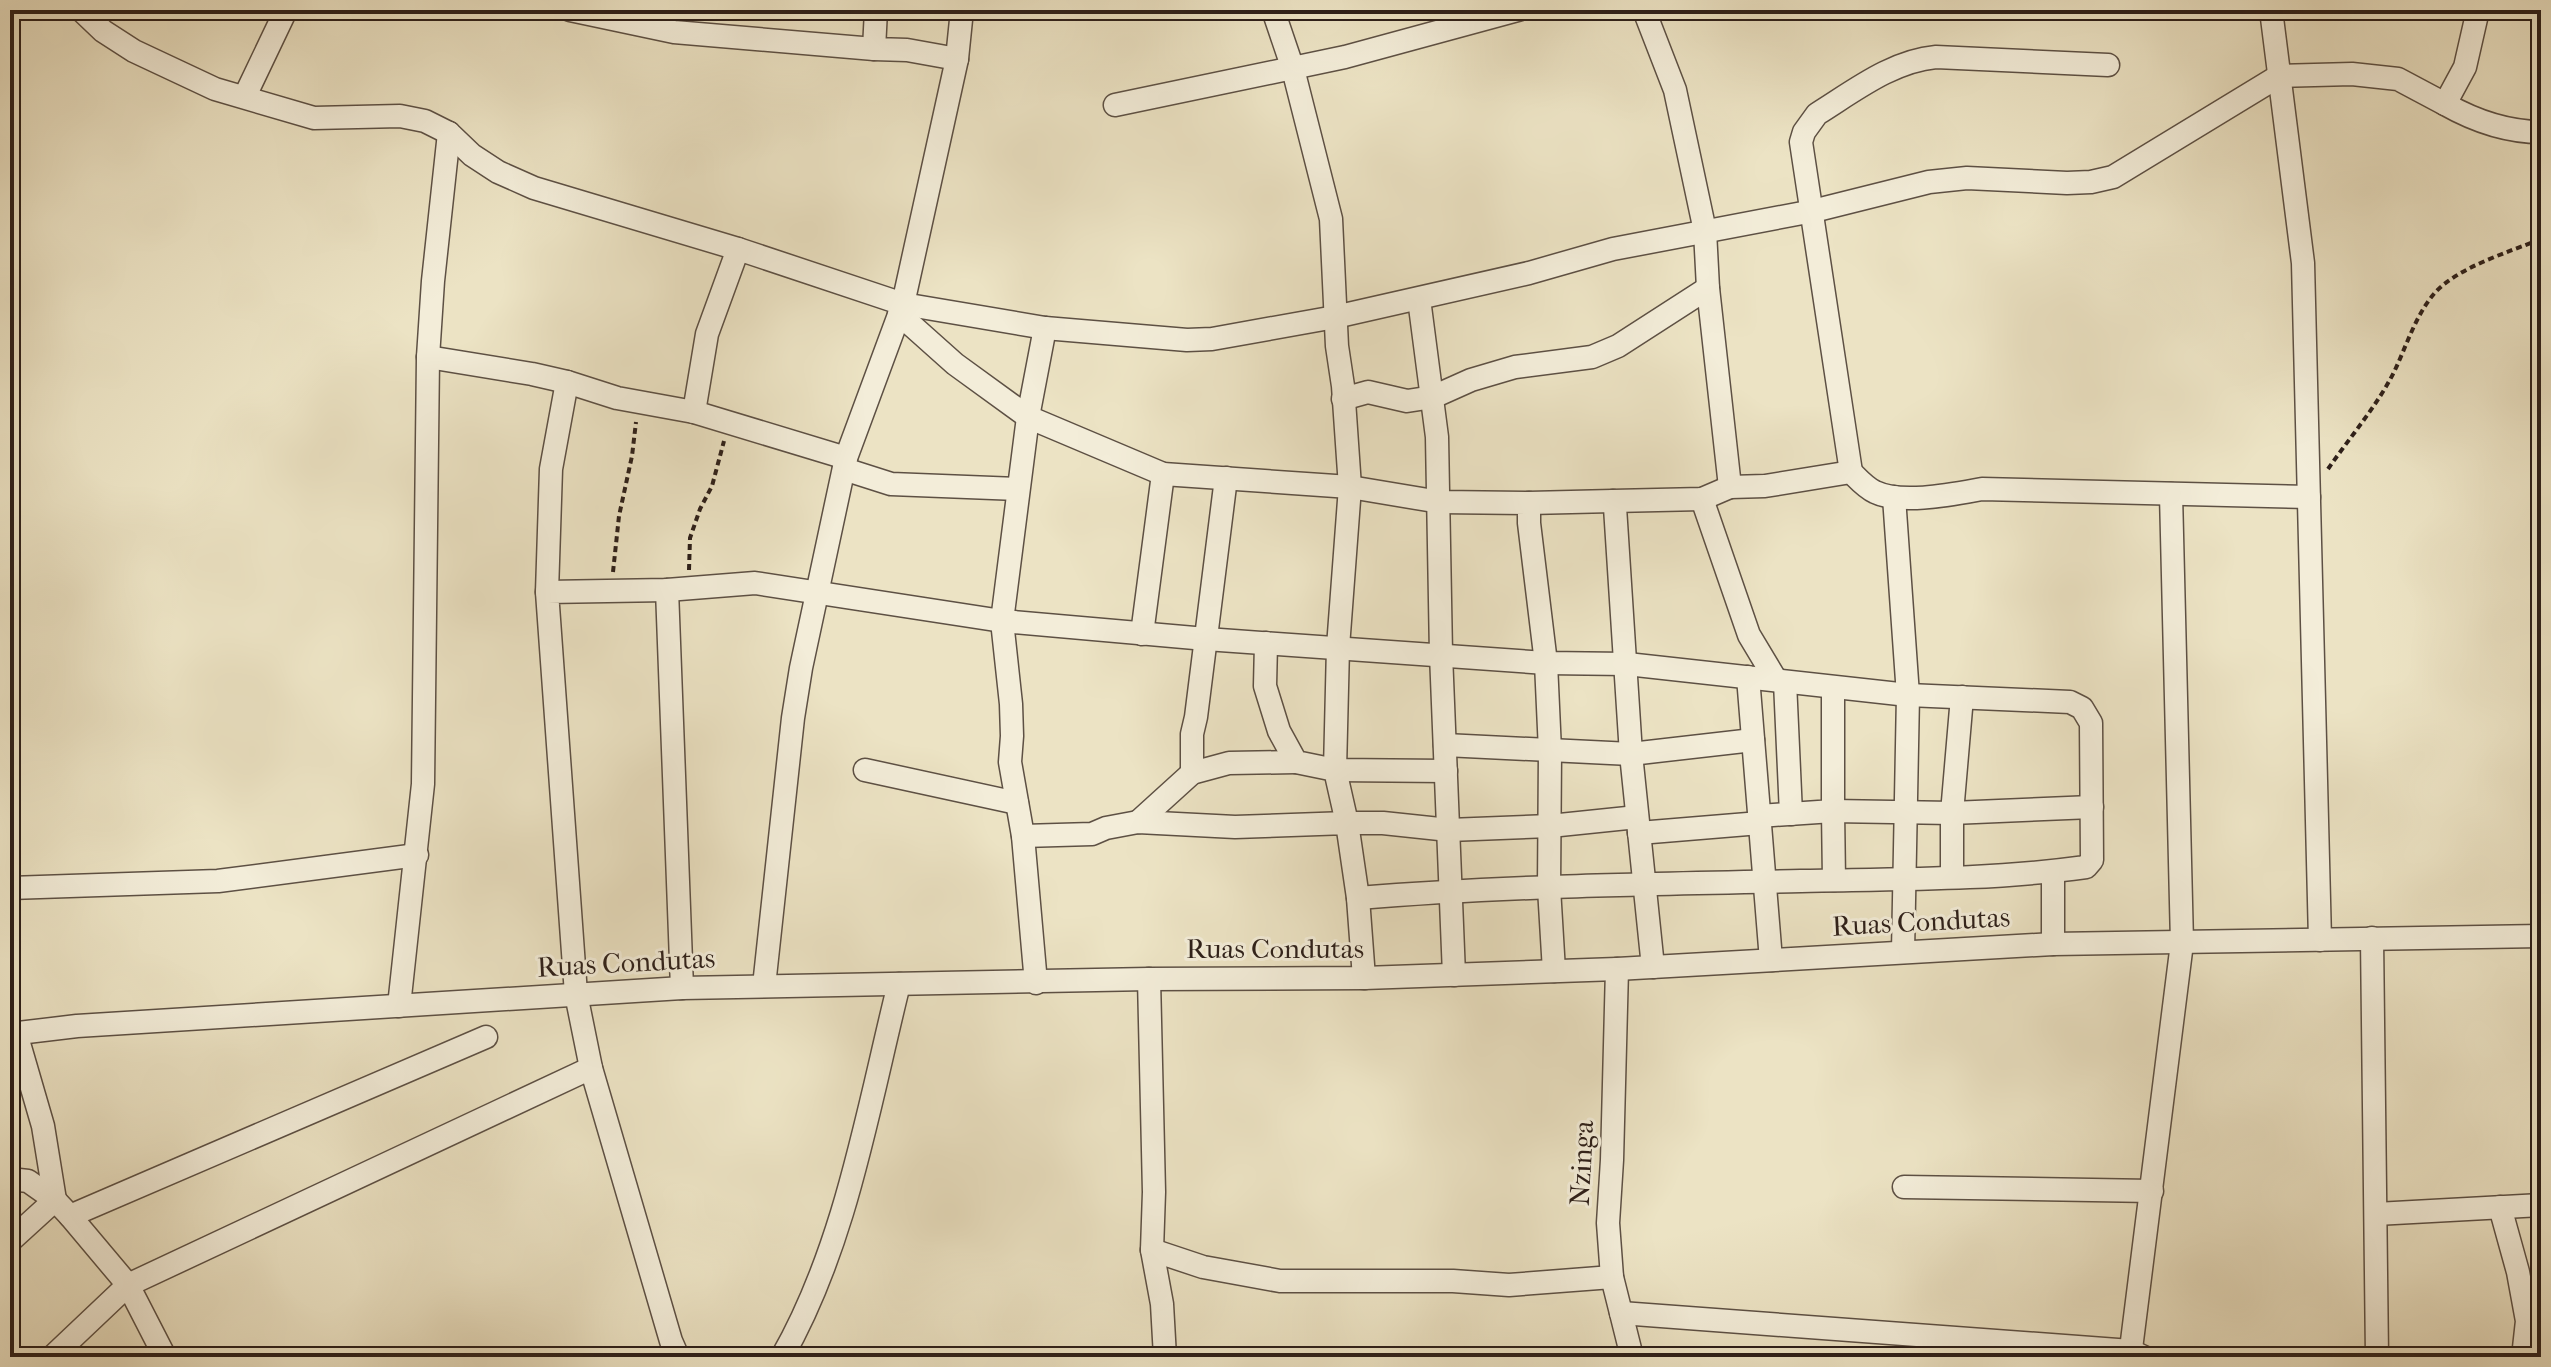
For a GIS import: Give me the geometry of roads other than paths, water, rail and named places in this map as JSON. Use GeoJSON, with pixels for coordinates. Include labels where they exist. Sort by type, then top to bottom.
{"type":"FeatureCollection","features":[{"type":"Feature","properties":{"kind":"street"},"geometry":{"type":"LineString","coordinates":[[81,10],[103,31],[134,51],[215,89],[314,118],[400,116],[425,121],[449,133],[472,155],[498,172],[534,188],[738,249],[901,309],[1045,328],[1201,340],[1419,299],[1613,249],[1813,211],[1929,182],[1967,178],[2067,183],[2113,177],[2279,76],[2352,74],[2398,79],[2472,119],[2507,129],[2541,132]]}},
{"type":"Feature","properties":{"kind":"street"},"geometry":{"type":"LineString","coordinates":[[245,96],[286,10]]}},
{"type":"Feature","properties":{"kind":"street"},"geometry":{"type":"LineString","coordinates":[[570,10],[607,14],[674,32],[907,50],[957,59]]}},
{"type":"Feature","properties":{"kind":"street"},"geometry":{"type":"LineString","coordinates":[[874,49],[876,10]]}},
{"type":"Feature","properties":{"kind":"street"},"geometry":{"type":"LineString","coordinates":[[764,986],[801,668],[845,464],[901,309],[957,59],[962,10]]}},
{"type":"Feature","properties":{"kind":"street"},"geometry":{"type":"LineString","coordinates":[[1273,10],[1293,69],[1331,219],[1335,317],[1350,487],[1338,647],[1335,770],[1347,823],[1358,898],[1364,978]]}},
{"type":"Feature","properties":{"kind":"street"},"geometry":{"type":"LineString","coordinates":[[1115,105],[1293,69],[1518,10]]}},
{"type":"Feature","properties":{"kind":"street"},"geometry":{"type":"LineString","coordinates":[[1644,10],[1675,90],[1705,231],[1708,288],[1730,487]]}},
{"type":"Feature","properties":{"kind":"street"},"geometry":{"type":"LineString","coordinates":[[2271,10],[2303,263],[2320,940]]}},
{"type":"Feature","properties":{"kind":"street"},"geometry":{"type":"LineString","coordinates":[[2445,104],[2465,67],[2478,10]]}},
{"type":"Feature","properties":{"kind":"street"},"geometry":{"type":"LineString","coordinates":[[2108,65],[1936,57],[1917,59],[1900,65],[1817,114],[1804,132],[1801,142],[1851,472],[1876,493],[1894,497],[1954,494],[1982,489],[2309,497]]}},
{"type":"Feature","properties":{"kind":"street"},"geometry":{"type":"LineString","coordinates":[[399,1006],[423,784],[428,357],[449,133]]}},
{"type":"Feature","properties":{"kind":"street"},"geometry":{"type":"LineString","coordinates":[[694,412],[707,334],[738,249]]}},
{"type":"Feature","properties":{"kind":"street"},"geometry":{"type":"LineString","coordinates":[[1343,399],[1368,392],[1407,401],[1433,397],[1471,380],[1515,367],[1603,354],[1708,288]]}},
{"type":"Feature","properties":{"kind":"street"},"geometry":{"type":"LineString","coordinates":[[1419,299],[1433,397],[1440,502],[1441,654],[1454,975]]}},
{"type":"Feature","properties":{"kind":"street"},"geometry":{"type":"LineString","coordinates":[[901,309],[955,364],[1028,417],[1163,474],[1350,487],[1440,502],[1529,503],[1702,499],[1730,487],[1765,486],[1851,472]]}},
{"type":"Feature","properties":{"kind":"street"},"geometry":{"type":"LineString","coordinates":[[1036,983],[1023,836],[1010,762],[1012,725],[1002,621],[1028,417],[1045,328]]}},
{"type":"Feature","properties":{"kind":"street"},"geometry":{"type":"LineString","coordinates":[[428,357],[567,382],[638,403],[729,421],[891,484],[1018,489]]}},
{"type":"Feature","properties":{"kind":"street"},"geometry":{"type":"LineString","coordinates":[[567,382],[551,469],[547,592],[576,994],[591,1068],[669,1352]]}},
{"type":"Feature","properties":{"kind":"street"},"geometry":{"type":"LineString","coordinates":[[1142,634],[1163,474]]}},
{"type":"Feature","properties":{"kind":"street"},"geometry":{"type":"LineString","coordinates":[[1192,773],[1192,734],[1226,478]]}},
{"type":"Feature","properties":{"kind":"street"},"geometry":{"type":"LineString","coordinates":[[1621,1313],[2135,1355],[2182,943],[2171,494]]}},
{"type":"Feature","properties":{"kind":"street"},"geometry":{"type":"LineString","coordinates":[[1894,497],[1908,695],[1903,952]]}},
{"type":"Feature","properties":{"kind":"street"},"geometry":{"type":"LineString","coordinates":[[1702,499],[1749,635],[1780,681],[1791,814]]}},
{"type":"Feature","properties":{"kind":"street"},"geometry":{"type":"LineString","coordinates":[[1613,501],[1631,754],[1653,967]]}},
{"type":"Feature","properties":{"kind":"street"},"geometry":{"type":"LineString","coordinates":[[1529,503],[1546,663],[1550,751],[1549,888],[1554,971]]}},
{"type":"Feature","properties":{"kind":"street"},"geometry":{"type":"LineString","coordinates":[[547,592],[677,589],[755,583],[1002,621],[1142,634],[1546,663],[1627,664],[1908,695],[2070,702],[2082,708],[2091,723],[2091,863],[2086,867],[2053,872],[1904,879],[1644,884],[1451,891],[1358,898]]}},
{"type":"Feature","properties":{"kind":"street"},"geometry":{"type":"LineString","coordinates":[[677,589],[682,988]]}},
{"type":"Feature","properties":{"kind":"street"},"geometry":{"type":"LineString","coordinates":[[1266,643],[1265,686],[1279,731],[1296,762]]}},
{"type":"Feature","properties":{"kind":"street"},"geometry":{"type":"LineString","coordinates":[[1748,677],[1771,960]]}},
{"type":"Feature","properties":{"kind":"street"},"geometry":{"type":"LineString","coordinates":[[1833,688],[1834,880]]}},
{"type":"Feature","properties":{"kind":"street"},"geometry":{"type":"LineString","coordinates":[[1952,876],[1952,813],[1962,697]]}},
{"type":"Feature","properties":{"kind":"street"},"geometry":{"type":"LineString","coordinates":[[1445,745],[1631,754],[1753,740]]}},
{"type":"Feature","properties":{"kind":"street"},"geometry":{"type":"LineString","coordinates":[[1138,822],[1192,773],[1229,763],[1296,762],[1335,770],[1446,771]]}},
{"type":"Feature","properties":{"kind":"street"},"geometry":{"type":"LineString","coordinates":[[865,770],[1017,803]]}},
{"type":"Feature","properties":{"kind":"street"},"geometry":{"type":"LineString","coordinates":[[1023,836],[1092,834],[1138,822],[1235,827],[1383,823],[1449,830],[1760,819],[1833,811],[1952,813],[2092,807]]}},
{"type":"Feature","properties":{"kind":"street"},"geometry":{"type":"LineString","coordinates":[[10,888],[218,881],[417,855]]}},
{"type":"Feature","properties":{"kind":"street"},"geometry":{"type":"LineString","coordinates":[[2053,872],[2053,944]]}},
{"type":"Feature","properties":{"kind":"street","name":"Ruas Condutas"},"geometry":{"type":"LineString","coordinates":[[13,1033],[77,1026],[682,988],[1364,978],[1617,969],[2053,944],[2541,936]]}},
{"type":"Feature","properties":{"kind":"street"},"geometry":{"type":"LineString","coordinates":[[2372,938],[2377,1357]]}},
{"type":"Feature","properties":{"kind":"street","name":"Nzinga"},"geometry":{"type":"LineString","coordinates":[[1617,969],[1608,1223],[1612,1277],[1632,1357]]}},
{"type":"Feature","properties":{"kind":"street"},"geometry":{"type":"LineString","coordinates":[[1149,979],[1154,1192],[1152,1250],[1162,1304],[1165,1357]]}},
{"type":"Feature","properties":{"kind":"street"},"geometry":{"type":"LineString","coordinates":[[782,1357],[820,1282],[839,1225],[899,984]]}},
{"type":"Feature","properties":{"kind":"street"},"geometry":{"type":"LineString","coordinates":[[13,1033],[43,1126],[63,1208]]}},
{"type":"Feature","properties":{"kind":"street"},"geometry":{"type":"LineString","coordinates":[[10,1241],[63,1208],[486,1037]]}},
{"type":"Feature","properties":{"kind":"street"},"geometry":{"type":"LineString","coordinates":[[52,1357],[128,1285],[591,1068]]}},
{"type":"Feature","properties":{"kind":"street"},"geometry":{"type":"LineString","coordinates":[[10,1179],[28,1181],[63,1208],[128,1285],[165,1357]]}},
{"type":"Feature","properties":{"kind":"street"},"geometry":{"type":"LineString","coordinates":[[1904,1187],[2152,1191]]}},
{"type":"Feature","properties":{"kind":"street"},"geometry":{"type":"LineString","coordinates":[[2376,1214],[2541,1205]]}},
{"type":"Feature","properties":{"kind":"street"},"geometry":{"type":"LineString","coordinates":[[2500,1207],[2518,1272],[2527,1321],[2523,1357]]}},
{"type":"Feature","properties":{"kind":"street"},"geometry":{"type":"LineString","coordinates":[[1152,1250],[1203,1267],[1280,1281],[1453,1281],[1509,1285],[1612,1277]]}}]}
